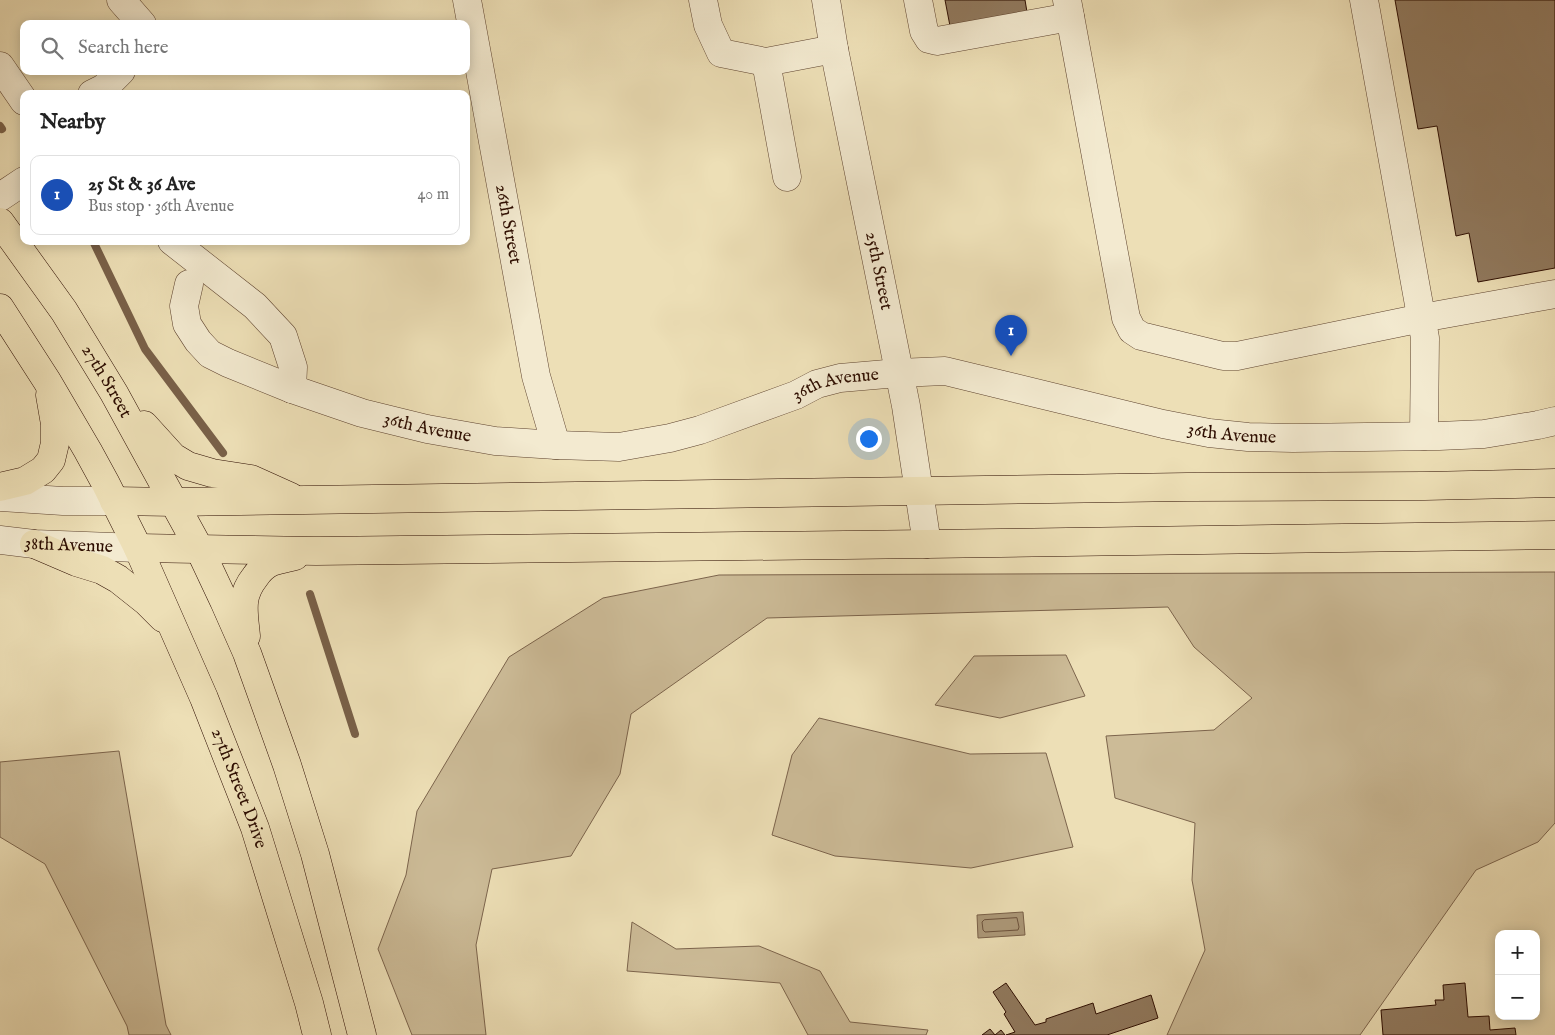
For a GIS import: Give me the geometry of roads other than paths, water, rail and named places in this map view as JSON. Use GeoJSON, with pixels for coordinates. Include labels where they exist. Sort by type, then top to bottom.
{"type":"FeatureCollection","features":[{"type":"Feature","properties":{"kind":"main road","name":"27th Street"},"geometry":{"type":"LineString","coordinates":[[0,222],[64,311],[114,393],[200,550]]}},
{"type":"Feature","properties":{"kind":"main road"},"geometry":{"type":"LineString","coordinates":[[0,308],[47,381],[88,451],[138,548],[316,551],[1555,535]]}},
{"type":"Feature","properties":{"kind":"main road"},"geometry":{"type":"LineString","coordinates":[[0,487],[25,481],[43,470],[52,460],[55,444],[55,424],[47,381]]}},
{"type":"Feature","properties":{"kind":"main road"},"geometry":{"type":"LineString","coordinates":[[114,393],[173,457],[188,466],[212,473],[252,479],[297,500]]}},
{"type":"Feature","properties":{"kind":"main road"},"geometry":{"type":"LineString","coordinates":[[114,501],[174,502],[1555,483]]}},
{"type":"Feature","properties":{"kind":"main road"},"geometry":{"type":"LineString","coordinates":[[34,544],[76,562],[102,570],[118,579],[147,602],[172,627]]}},
{"type":"Feature","properties":{"kind":"main road","name":"27th Street Drive"},"geometry":{"type":"LineString","coordinates":[[138,548],[204,698],[256,828],[306,993],[316,1035]]}},
{"type":"Feature","properties":{"kind":"main road"},"geometry":{"type":"LineString","coordinates":[[200,550],[247,653],[287,765],[315,854],[362,1035]]}},
{"type":"Feature","properties":{"kind":"main road"},"geometry":{"type":"LineString","coordinates":[[247,653],[245,590],[259,571],[272,562],[316,551]]}},
{"type":"Feature","properties":{"kind":"street"},"geometry":{"type":"LineString","coordinates":[[121,0],[138,20]]}},
{"type":"Feature","properties":{"kind":"street","name":"26th Street"},"geometry":{"type":"LineString","coordinates":[[467,0],[536,376],[556,446]]}},
{"type":"Feature","properties":{"kind":"street"},"geometry":{"type":"LineString","coordinates":[[703,0],[708,25],[721,53],[766,62],[834,49]]}},
{"type":"Feature","properties":{"kind":"street","name":"25th Street"},"geometry":{"type":"LineString","coordinates":[[826,0],[834,49],[906,406],[927,544]]}},
{"type":"Feature","properties":{"kind":"street"},"geometry":{"type":"LineString","coordinates":[[918,0],[924,31],[929,38],[937,41],[1068,8],[1126,318],[1132,330],[1141,336],[1223,356],[1237,356],[1422,318],[1555,294]]}},
{"type":"Feature","properties":{"kind":"street"},"geometry":{"type":"LineString","coordinates":[[1364,0],[1426,338],[1424,436]]}},
{"type":"Feature","properties":{"kind":"street"},"geometry":{"type":"LineString","coordinates":[[766,62],[787,177]]}},
{"type":"Feature","properties":{"kind":"street"},"geometry":{"type":"LineString","coordinates":[[0,66],[20,95]]}},
{"type":"Feature","properties":{"kind":"street"},"geometry":{"type":"LineString","coordinates":[[100,90],[117,75]]}},
{"type":"Feature","properties":{"kind":"street"},"geometry":{"type":"LineString","coordinates":[[0,196],[20,184]]}},
{"type":"Feature","properties":{"kind":"street"},"geometry":{"type":"LineString","coordinates":[[177,245],[255,306],[283,336],[293,367],[292,389]]}},
{"type":"Feature","properties":{"kind":"street","name":"36th Avenue"},"geometry":{"type":"LineString","coordinates":[[189,284],[184,306],[187,324],[198,341],[210,354],[292,389],[362,413],[427,429],[495,441],[556,446],[619,447],[670,438],[700,430],[787,398],[817,384],[840,378],[898,372],[945,371],[1163,424],[1208,433],[1248,437],[1293,438],[1484,434],[1555,421]]}},
{"type":"Feature","properties":{"kind":"street"},"geometry":{"type":"LineString","coordinates":[[0,497],[63,501],[114,501]]}},
{"type":"Feature","properties":{"kind":"street","name":"38th Avenue"},"geometry":{"type":"LineString","coordinates":[[0,540],[34,544],[138,548]]}},
{"type":"Feature","properties":{"kind":"water"},"geometry":{"type":"Polygon","coordinates":[[[1023,912],[1025,935],[978,938],[977,915],[1023,912]]]}},
{"type":"Feature","properties":{"kind":"waterway"},"geometry":{"type":"LineString","coordinates":[[95,245],[145,349],[223,453]]}},
{"type":"Feature","properties":{"kind":"waterway"},"geometry":{"type":"LineString","coordinates":[[310,594],[355,734]]}},
{"type":"Feature","properties":{"kind":"place","name":"25 St & 36 Ave"},"geometry":{"type":"Point","coordinates":[1011,356]}}]}
